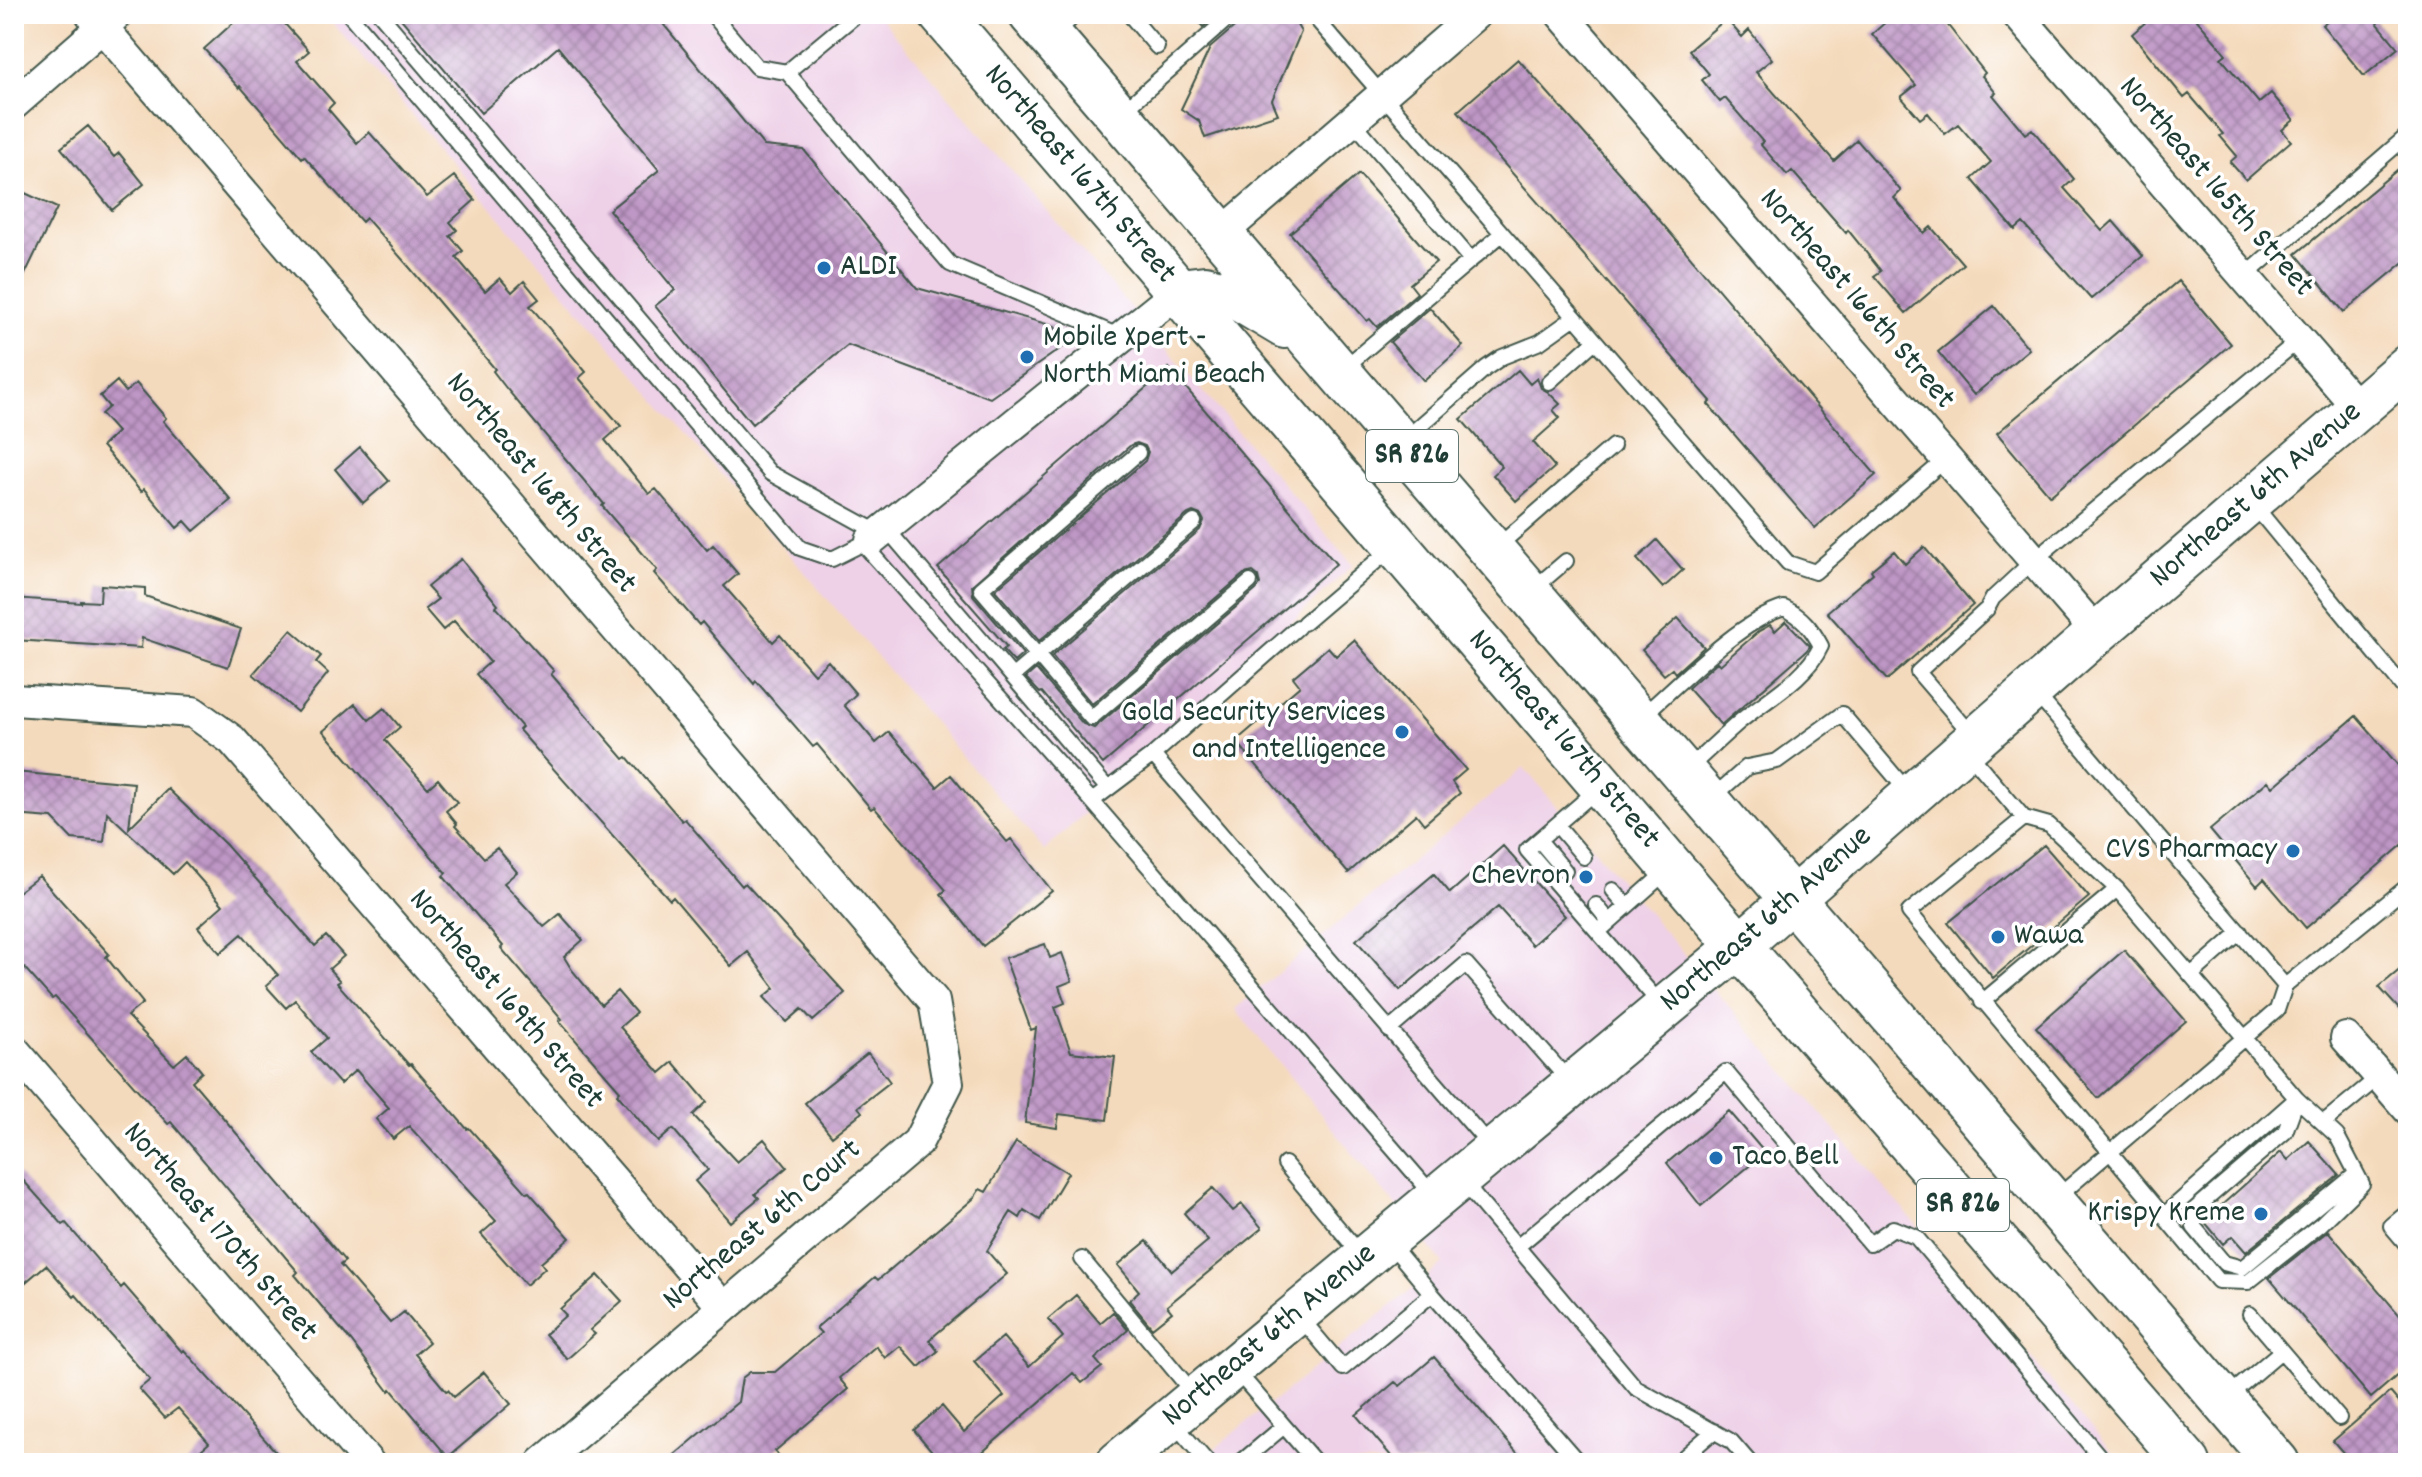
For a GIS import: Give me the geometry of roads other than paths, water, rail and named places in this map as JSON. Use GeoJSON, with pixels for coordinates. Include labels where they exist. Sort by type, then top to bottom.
{"type":"FeatureCollection","features":[{"type":"Feature","properties":{"kind":"main road","name":"Northeast 167th Street"},"geometry":{"type":"LineString","coordinates":[[941,14],[1671,867],[2188,1463]]}},
{"type":"Feature","properties":{"kind":"main road","name":"SR 826"},"geometry":{"type":"LineString","coordinates":[[1052,22],[1119,116],[2277,1463]]}},
{"type":"Feature","properties":{"kind":"main road"},"geometry":{"type":"LineString","coordinates":[[1127,231],[1154,240],[1177,243],[1199,241],[1221,234]]}},
{"type":"Feature","properties":{"kind":"main road"},"geometry":{"type":"LineString","coordinates":[[1179,291],[1205,288],[1233,295],[1329,359]]}},
{"type":"Feature","properties":{"kind":"main road","name":"Northeast 6th Avenue"},"geometry":{"type":"LineString","coordinates":[[1118,1463],[1739,946],[2097,633],[2407,369]]}},
{"type":"Feature","properties":{"kind":"street"},"geometry":{"type":"LineString","coordinates":[[1221,234],[1476,14]]}},
{"type":"Feature","properties":{"kind":"street","name":"Northeast 166th Street"},"geometry":{"type":"LineString","coordinates":[[1561,14],[2097,633]]}},
{"type":"Feature","properties":{"kind":"street","name":"Northeast 165th Street"},"geometry":{"type":"LineString","coordinates":[[2017,14],[2358,408]]}},
{"type":"Feature","properties":{"kind":"street"},"geometry":{"type":"LineString","coordinates":[[14,104],[104,18]]}},
{"type":"Feature","properties":{"kind":"street","name":"Northeast 168th Street"},"geometry":{"type":"LineString","coordinates":[[104,18],[934,1001]]}},
{"type":"Feature","properties":{"kind":"street"},"geometry":{"type":"LineString","coordinates":[[875,536],[1179,291]]}},
{"type":"Feature","properties":{"kind":"street","name":"Northeast 169th Street"},"geometry":{"type":"LineString","coordinates":[[14,700],[193,712],[232,740],[723,1307]]}},
{"type":"Feature","properties":{"kind":"street","name":"Northeast 6th Court"},"geometry":{"type":"LineString","coordinates":[[542,1463],[918,1142],[948,1083],[934,1001]]}},
{"type":"Feature","properties":{"kind":"street"},"geometry":{"type":"LineString","coordinates":[[2346,1038],[2408,1109]]}},
{"type":"Feature","properties":{"kind":"street","name":"Northeast 170th Street"},"geometry":{"type":"LineString","coordinates":[[14,1050],[369,1463]]}},
{"type":"Feature","properties":{"kind":"lane"},"geometry":{"type":"LineString","coordinates":[[349,14],[800,548],[832,559],[875,536]]}},
{"type":"Feature","properties":{"kind":"lane"},"geometry":{"type":"LineString","coordinates":[[380,14],[770,473],[875,536],[1013,676],[1108,789]]}},
{"type":"Feature","properties":{"kind":"lane"},"geometry":{"type":"LineString","coordinates":[[712,14],[757,67],[787,72],[950,264],[1121,337]]}},
{"type":"Feature","properties":{"kind":"lane"},"geometry":{"type":"LineString","coordinates":[[787,72],[857,14]]}},
{"type":"Feature","properties":{"kind":"lane"},"geometry":{"type":"LineString","coordinates":[[1129,14],[1157,47]]}},
{"type":"Feature","properties":{"kind":"lane"},"geometry":{"type":"LineString","coordinates":[[1119,116],[1233,14]]}},
{"type":"Feature","properties":{"kind":"lane"},"geometry":{"type":"LineString","coordinates":[[1312,14],[1788,563],[1815,572],[1946,459]]}},
{"type":"Feature","properties":{"kind":"lane"},"geometry":{"type":"LineString","coordinates":[[1353,121],[1471,260]]}},
{"type":"Feature","properties":{"kind":"lane"},"geometry":{"type":"LineString","coordinates":[[2244,277],[2408,135]]}},
{"type":"Feature","properties":{"kind":"lane"},"geometry":{"type":"LineString","coordinates":[[1329,359],[1471,260],[1502,234]]}},
{"type":"Feature","properties":{"kind":"lane"},"geometry":{"type":"LineString","coordinates":[[1401,443],[1486,368],[1502,357],[1540,342],[1575,317]]}},
{"type":"Feature","properties":{"kind":"lane"},"geometry":{"type":"LineString","coordinates":[[2024,818],[1909,912],[2218,1281],[2248,1282],[2321,1224],[2362,1184],[2337,1136],[2297,1099],[2117,889],[2049,825],[2024,818],[1918,672],[1987,609],[1993,598],[2034,560],[2299,340]]}},
{"type":"Feature","properties":{"kind":"lane"},"geometry":{"type":"LineString","coordinates":[[1549,382],[1595,341]]}},
{"type":"Feature","properties":{"kind":"lane"},"geometry":{"type":"LineString","coordinates":[[1493,551],[1613,446]]}},
{"type":"Feature","properties":{"kind":"lane"},"geometry":{"type":"LineString","coordinates":[[1138,453],[981,589],[1091,718],[1250,582]]}},
{"type":"Feature","properties":{"kind":"lane"},"geometry":{"type":"LineString","coordinates":[[2250,501],[2408,693]]}},
{"type":"Feature","properties":{"kind":"lane"},"geometry":{"type":"LineString","coordinates":[[1013,676],[1194,522]]}},
{"type":"Feature","properties":{"kind":"lane"},"geometry":{"type":"LineString","coordinates":[[875,536],[1092,801],[1448,1189],[1517,1247],[1636,1388],[1731,1441],[1750,1463]]}},
{"type":"Feature","properties":{"kind":"lane"},"geometry":{"type":"LineString","coordinates":[[1092,801],[1153,755],[1396,544]]}},
{"type":"Feature","properties":{"kind":"lane"},"geometry":{"type":"LineString","coordinates":[[1529,592],[1566,561]]}},
{"type":"Feature","properties":{"kind":"lane"},"geometry":{"type":"LineString","coordinates":[[1638,720],[1736,635],[1773,611],[1784,608],[1796,614],[1813,631],[1821,646],[1817,655],[1696,787]]}},
{"type":"Feature","properties":{"kind":"lane"},"geometry":{"type":"LineString","coordinates":[[2033,689],[2285,986]]}},
{"type":"Feature","properties":{"kind":"lane"},"geometry":{"type":"LineString","coordinates":[[1696,787],[1747,767],[1777,761],[1842,714],[1911,795]]}},
{"type":"Feature","properties":{"kind":"lane"},"geometry":{"type":"LineString","coordinates":[[1153,755],[1493,1151]]}},
{"type":"Feature","properties":{"kind":"lane"},"geometry":{"type":"LineString","coordinates":[[1602,786],[1527,850],[1604,926],[1664,1009]]}},
{"type":"Feature","properties":{"kind":"lane"},"geometry":{"type":"LineString","coordinates":[[1557,825],[1584,857]]}},
{"type":"Feature","properties":{"kind":"lane"},"geometry":{"type":"LineString","coordinates":[[1539,840],[1565,871]]}},
{"type":"Feature","properties":{"kind":"lane"},"geometry":{"type":"LineString","coordinates":[[1604,926],[1671,867]]}},
{"type":"Feature","properties":{"kind":"lane"},"geometry":{"type":"LineString","coordinates":[[2052,1202],[2277,1010],[2285,986],[2408,886]]}},
{"type":"Feature","properties":{"kind":"lane"},"geometry":{"type":"LineString","coordinates":[[1982,1002],[2117,889]]}},
{"type":"Feature","properties":{"kind":"lane"},"geometry":{"type":"LineString","coordinates":[[1613,890],[1627,906]]}},
{"type":"Feature","properties":{"kind":"lane"},"geometry":{"type":"LineString","coordinates":[[1596,905],[1604,926]]}},
{"type":"Feature","properties":{"kind":"lane"},"geometry":{"type":"LineString","coordinates":[[2191,975],[2240,932]]}},
{"type":"Feature","properties":{"kind":"lane"},"geometry":{"type":"LineString","coordinates":[[1389,1030],[1466,964],[1573,1085]]}},
{"type":"Feature","properties":{"kind":"lane"},"geometry":{"type":"LineString","coordinates":[[1517,1247],[1726,1072],[1870,1244],[1893,1228],[1916,1237],[2105,1463]]}},
{"type":"Feature","properties":{"kind":"lane"},"geometry":{"type":"LineString","coordinates":[[2323,1123],[2380,1076]]}},
{"type":"Feature","properties":{"kind":"lane"},"geometry":{"type":"LineString","coordinates":[[2297,1099],[2285,1132],[2194,1210],[2194,1227],[2224,1263],[2242,1268],[2356,1174]]}},
{"type":"Feature","properties":{"kind":"lane"},"geometry":{"type":"LineString","coordinates":[[2163,1216],[2297,1099]]}},
{"type":"Feature","properties":{"kind":"lane"},"geometry":{"type":"LineString","coordinates":[[1285,1164],[1376,1249],[1432,1294],[1579,1463]]}},
{"type":"Feature","properties":{"kind":"lane"},"geometry":{"type":"LineString","coordinates":[[2408,1212],[2391,1226],[2408,1246]]}},
{"type":"Feature","properties":{"kind":"lane"},"geometry":{"type":"LineString","coordinates":[[1082,1259],[1184,1408],[1208,1463]]}},
{"type":"Feature","properties":{"kind":"lane"},"geometry":{"type":"LineString","coordinates":[[1298,1314],[1343,1368],[1432,1294]]}},
{"type":"Feature","properties":{"kind":"lane"},"geometry":{"type":"LineString","coordinates":[[2250,1314],[2339,1418]]}},
{"type":"Feature","properties":{"kind":"lane"},"geometry":{"type":"LineString","coordinates":[[2223,1400],[2281,1351]]}},
{"type":"Feature","properties":{"kind":"lane"},"geometry":{"type":"LineString","coordinates":[[1233,1367],[1316,1463]]}},
{"type":"Feature","properties":{"kind":"lane"},"geometry":{"type":"LineString","coordinates":[[1240,1463],[1284,1426]]}},
{"type":"Feature","properties":{"kind":"lane"},"geometry":{"type":"LineString","coordinates":[[1677,1463],[1714,1431]]}},
{"type":"Feature","properties":{"kind":"place","name":"ALDI"},"geometry":{"type":"Point","coordinates":[824,268]}},
{"type":"Feature","properties":{"kind":"place","name":"Mobile Xpert - North Miami Beach"},"geometry":{"type":"Point","coordinates":[1027,357]}},
{"type":"Feature","properties":{"kind":"place","name":"Gold Security Services and Intelligence"},"geometry":{"type":"Point","coordinates":[1402,732]}},
{"type":"Feature","properties":{"kind":"place","name":"CVS Pharmacy"},"geometry":{"type":"Point","coordinates":[2293,851]}},
{"type":"Feature","properties":{"kind":"place","name":"Chevron"},"geometry":{"type":"Point","coordinates":[1586,877]}},
{"type":"Feature","properties":{"kind":"place","name":"Wawa"},"geometry":{"type":"Point","coordinates":[1998,937]}},
{"type":"Feature","properties":{"kind":"place","name":"Taco Bell"},"geometry":{"type":"Point","coordinates":[1716,1158]}},
{"type":"Feature","properties":{"kind":"place","name":"Krispy Kreme"},"geometry":{"type":"Point","coordinates":[2261,1214]}}]}
